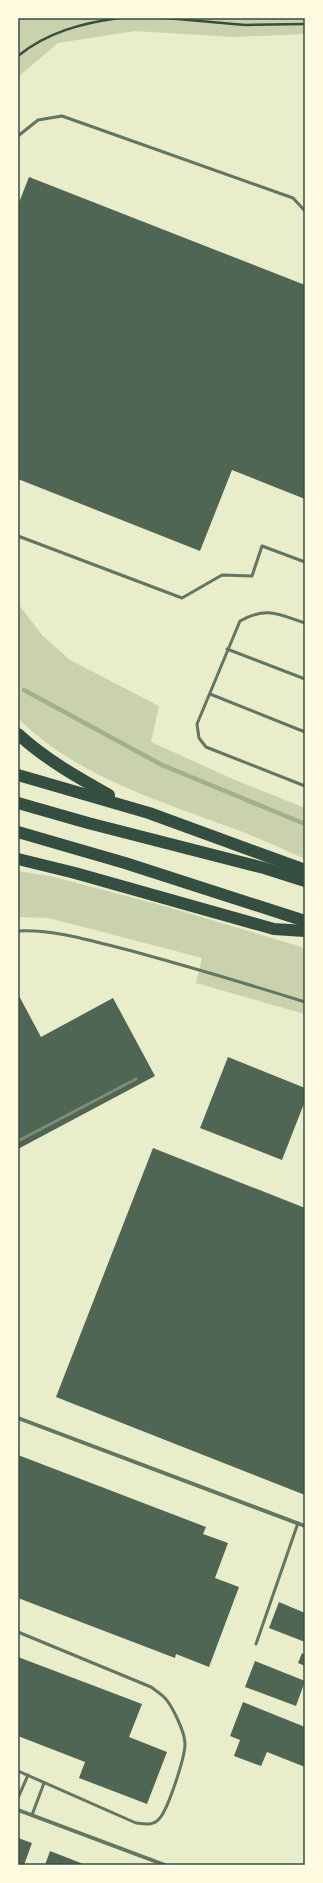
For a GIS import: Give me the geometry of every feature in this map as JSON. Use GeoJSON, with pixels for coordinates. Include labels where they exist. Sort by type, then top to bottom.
{"type":"FeatureCollection","features":[{"type":"Feature","properties":{"kind":"highway"},"geometry":{"type":"LineString","coordinates":[[18,734],[33,748],[56,764],[125,805]]}},
{"type":"Feature","properties":{"kind":"highway"},"geometry":{"type":"LineString","coordinates":[[18,775],[125,805],[305,870]]}},
{"type":"Feature","properties":{"kind":"highway"},"geometry":{"type":"LineString","coordinates":[[18,803],[88,823],[264,868],[305,881]]}},
{"type":"Feature","properties":{"kind":"highway"},"geometry":{"type":"LineString","coordinates":[[18,832],[125,863],[305,921]]}},
{"type":"Feature","properties":{"kind":"highway"},"geometry":{"type":"LineString","coordinates":[[18,859],[274,929],[305,931]]}},
{"type":"Feature","properties":{"kind":"highway"},"geometry":{"type":"LineString","coordinates":[[18,866],[49,867]]}},
{"type":"Feature","properties":{"kind":"street"},"geometry":{"type":"LineString","coordinates":[[18,1418],[305,1526]]}},
{"type":"Feature","properties":{"kind":"street"},"geometry":{"type":"LineString","coordinates":[[18,1810],[165,1865]]}},
{"type":"Feature","properties":{"kind":"lane"},"geometry":{"type":"LineString","coordinates":[[18,136],[38,120],[62,116],[293,198],[305,211]]}},
{"type":"Feature","properties":{"kind":"lane"},"geometry":{"type":"LineString","coordinates":[[18,536],[182,598],[222,576],[252,576],[262,546],[305,562]]}},
{"type":"Feature","properties":{"kind":"lane"},"geometry":{"type":"LineString","coordinates":[[305,623],[270,612],[252,614],[240,621],[227,649],[198,724],[198,738],[206,747],[305,786]]}},
{"type":"Feature","properties":{"kind":"lane"},"geometry":{"type":"LineString","coordinates":[[227,649],[305,679]]}},
{"type":"Feature","properties":{"kind":"lane"},"geometry":{"type":"LineString","coordinates":[[210,694],[305,732]]}},
{"type":"Feature","properties":{"kind":"lane"},"geometry":{"type":"LineString","coordinates":[[18,931],[34,930],[53,933],[115,947],[222,976],[305,1002]]}},
{"type":"Feature","properties":{"kind":"lane"},"geometry":{"type":"LineString","coordinates":[[256,1644],[298,1523]]}},
{"type":"Feature","properties":{"kind":"lane"},"geometry":{"type":"LineString","coordinates":[[18,1632],[151,1688],[164,1697],[173,1711],[182,1729],[185,1743],[180,1766],[164,1811],[159,1820],[150,1824],[136,1823],[18,1771]]}},
{"type":"Feature","properties":{"kind":"lane"},"geometry":{"type":"LineString","coordinates":[[18,1798],[28,1775]]}},
{"type":"Feature","properties":{"kind":"lane"},"geometry":{"type":"LineString","coordinates":[[32,1815],[44,1783]]}},
{"type":"Feature","properties":{"kind":"path"},"geometry":{"type":"LineString","coordinates":[[18,56],[41,40],[57,33],[97,21],[119,18]]}},
{"type":"Feature","properties":{"kind":"path"},"geometry":{"type":"LineString","coordinates":[[166,18],[245,26],[305,24]]}},
{"type":"Feature","properties":{"kind":"green space"},"geometry":{"type":"Polygon","coordinates":[[[18,18],[305,18],[305,34],[233,37],[135,31],[58,43],[18,77],[18,18]]]}},
{"type":"Feature","properties":{"kind":"green space"},"geometry":{"type":"Polygon","coordinates":[[[18,604],[43,636],[70,660],[159,706],[151,742],[235,780],[305,808],[305,859],[251,835],[119,784],[91,771],[40,738],[18,718],[18,604]]]}},
{"type":"Feature","properties":{"kind":"green space"},"geometry":{"type":"Polygon","coordinates":[[[18,871],[50,876],[168,907],[305,948],[305,1014],[196,983],[202,958],[49,918],[18,917],[18,871]]]}},
{"type":"Feature","properties":{"kind":"building"},"geometry":{"type":"Polygon","coordinates":[[[29,177],[305,285],[305,499],[232,470],[200,551],[18,479],[18,205],[29,177]]]}},
{"type":"Feature","properties":{"kind":"building"},"geometry":{"type":"Polygon","coordinates":[[[18,994],[41,1037],[113,998],[155,1076],[18,1149],[18,994]]]}},
{"type":"Feature","properties":{"kind":"building"},"geometry":{"type":"Polygon","coordinates":[[[228,1057],[305,1088],[305,1101],[282,1160],[200,1128],[228,1057]]]}},
{"type":"Feature","properties":{"kind":"building"},"geometry":{"type":"Polygon","coordinates":[[[153,1148],[305,1208],[305,1495],[56,1397],[153,1148]]]}},
{"type":"Feature","properties":{"kind":"building"},"geometry":{"type":"Polygon","coordinates":[[[18,1455],[206,1527],[203,1534],[228,1543],[215,1578],[239,1587],[209,1667],[176,1654],[175,1658],[18,1598],[18,1455]]]}},
{"type":"Feature","properties":{"kind":"building"},"geometry":{"type":"Polygon","coordinates":[[[279,1602],[305,1613],[305,1642],[269,1628],[279,1602]]]}},
{"type":"Feature","properties":{"kind":"building"},"geometry":{"type":"Polygon","coordinates":[[[302,1653],[305,1655],[305,1666],[298,1663],[302,1653]]]}},
{"type":"Feature","properties":{"kind":"building"},"geometry":{"type":"Polygon","coordinates":[[[18,1657],[142,1704],[129,1737],[167,1752],[147,1804],[79,1778],[85,1762],[18,1736],[18,1657]]]}},
{"type":"Feature","properties":{"kind":"building"},"geometry":{"type":"Polygon","coordinates":[[[255,1661],[305,1681],[296,1706],[245,1687],[255,1661]]]}},
{"type":"Feature","properties":{"kind":"building"},"geometry":{"type":"Polygon","coordinates":[[[243,1702],[305,1727],[305,1767],[267,1752],[261,1766],[234,1756],[240,1740],[230,1736],[243,1702]]]}},
{"type":"Feature","properties":{"kind":"building"},"geometry":{"type":"Polygon","coordinates":[[[18,1838],[32,1843],[24,1865],[18,1865],[18,1838]]]}},
{"type":"Feature","properties":{"kind":"building"},"geometry":{"type":"Polygon","coordinates":[[[50,1851],[86,1865],[45,1865],[50,1851]]]}},
{"type":"Feature","properties":{"kind":"waterway"},"geometry":{"type":"LineString","coordinates":[[24,690],[162,765],[305,824]]}},
{"type":"Feature","properties":{"kind":"railway"},"geometry":{"type":"LineString","coordinates":[[18,1141],[136,1079]]}}]}
